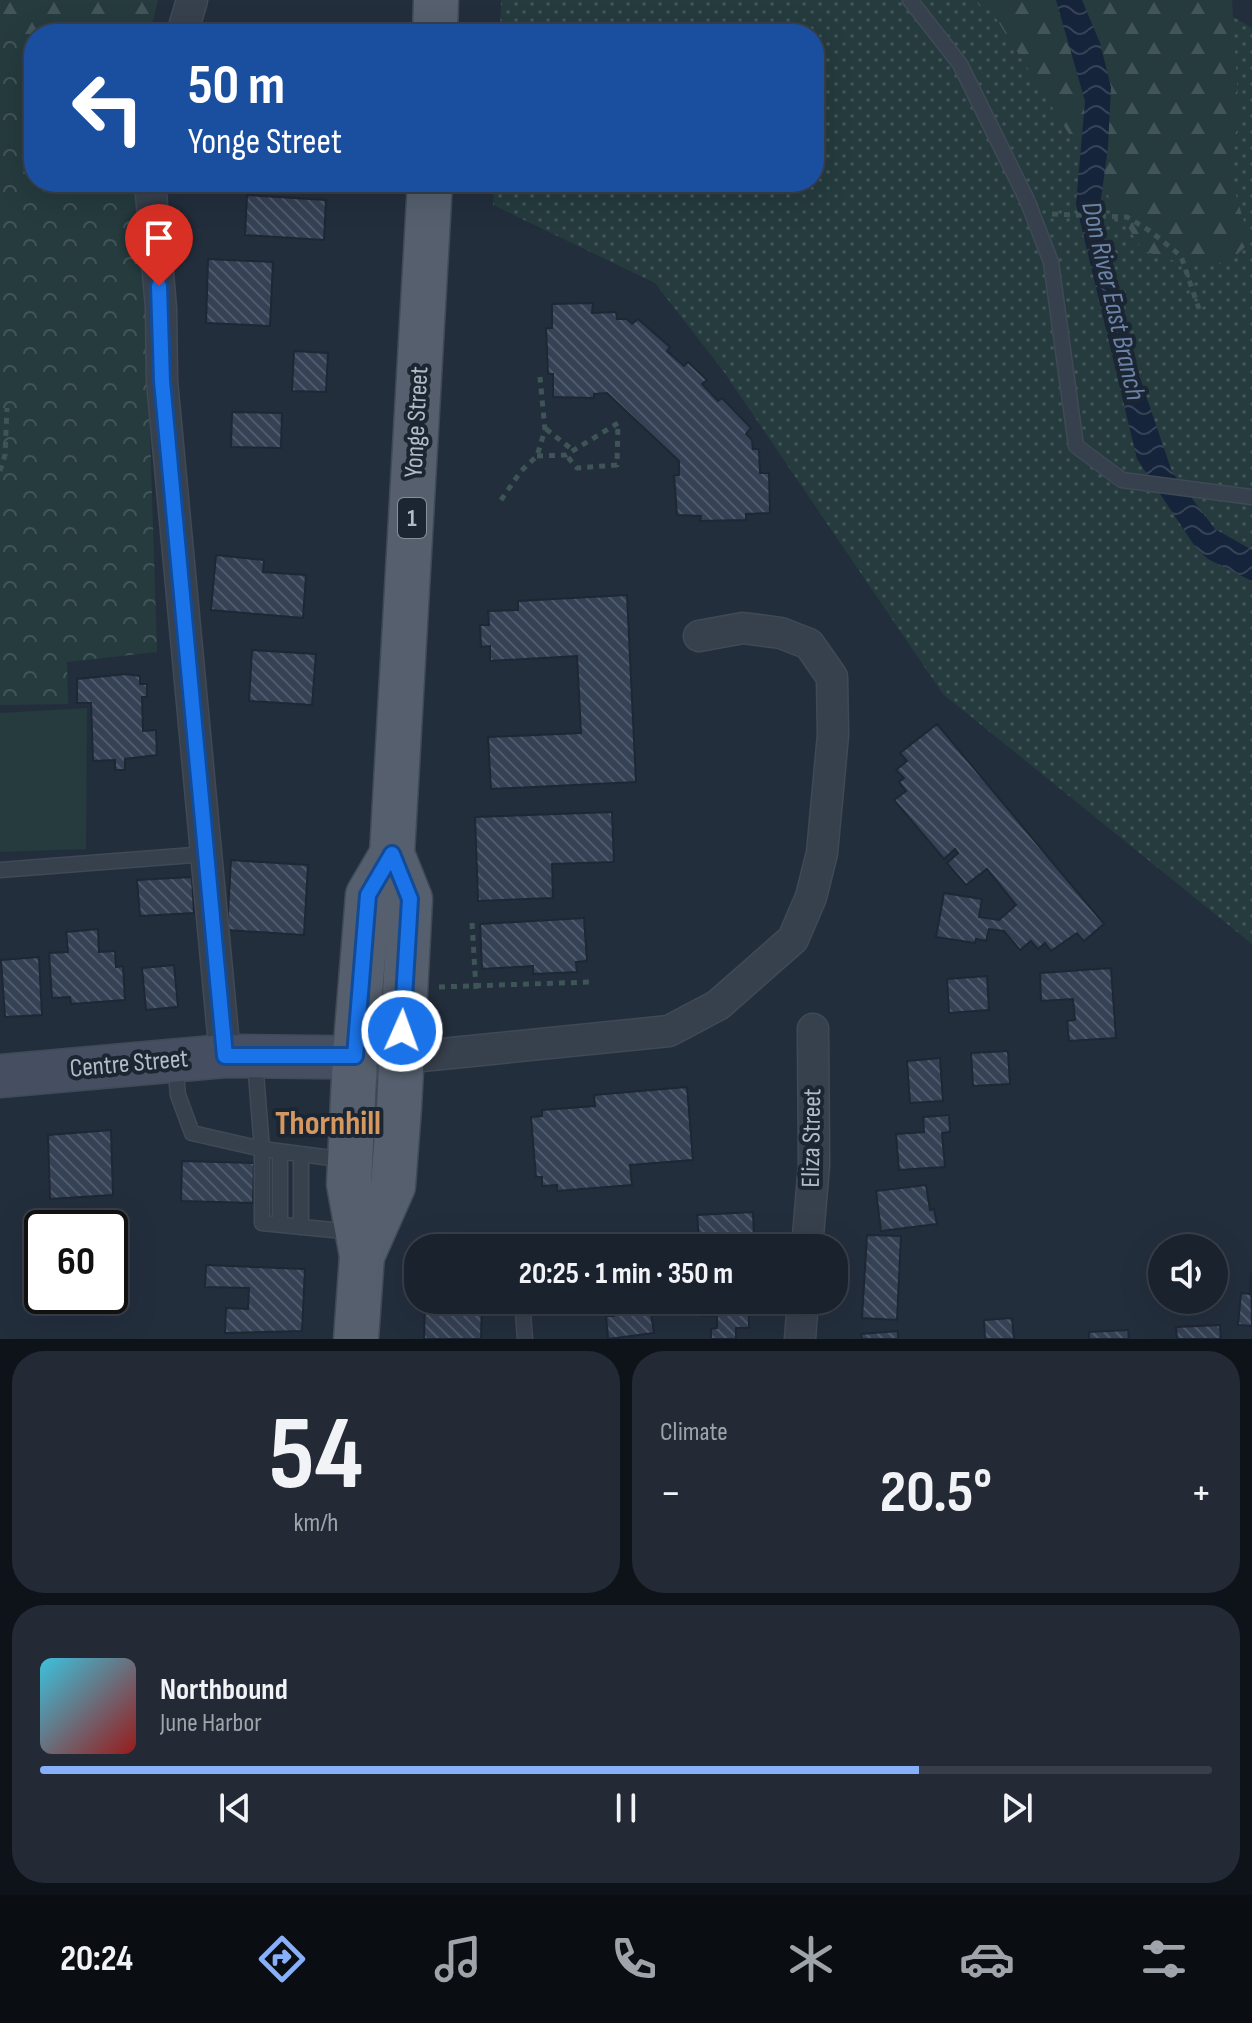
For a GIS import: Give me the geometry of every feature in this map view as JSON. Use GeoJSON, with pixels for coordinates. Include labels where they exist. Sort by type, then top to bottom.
{"type":"FeatureCollection","features":[{"type":"Feature","properties":{"kind":"main road"},"geometry":{"type":"LineString","coordinates":[[435,24],[436,0]]}},
{"type":"Feature","properties":{"kind":"main road","name":"Yonge Street"},"geometry":{"type":"LineString","coordinates":[[360,1244],[393,1186],[402,1058],[410,899],[392,854],[429,192]]}},
{"type":"Feature","properties":{"kind":"main road","name":"Yonge Street"},"geometry":{"type":"LineString","coordinates":[[356,1339],[360,1244],[349,1184],[355,1056],[368,895],[392,854]]}},
{"type":"Feature","properties":{"kind":"main road","name":"Centre Street"},"geometry":{"type":"LineString","coordinates":[[0,1076],[240,1056],[402,1058]]}},
{"type":"Feature","properties":{"kind":"street"},"geometry":{"type":"LineString","coordinates":[[151,192],[161,308],[162,381],[206,854],[240,1056]]}},
{"type":"Feature","properties":{"kind":"street"},"geometry":{"type":"LineString","coordinates":[[402,1058],[669,1031],[718,1005],[793,939],[811,897],[826,828],[833,735],[832,677],[809,644],[781,633],[743,628],[699,636]]}},
{"type":"Feature","properties":{"kind":"street","name":"Eliza Street"},"geometry":{"type":"LineString","coordinates":[[808,1234],[814,1165],[813,1029]]}},
{"type":"Feature","properties":{"kind":"street"},"geometry":{"type":"LineString","coordinates":[[800,1339],[802,1314]]}},
{"type":"Feature","properties":{"kind":"lane"},"geometry":{"type":"LineString","coordinates":[[910,0],[960,64],[1027,200],[1051,262],[1076,446],[1122,480],[1252,497]]}},
{"type":"Feature","properties":{"kind":"lane"},"geometry":{"type":"LineString","coordinates":[[0,870],[206,854]]}},
{"type":"Feature","properties":{"kind":"lane"},"geometry":{"type":"LineString","coordinates":[[240,1056],[262,1149],[262,1223],[301,1227],[360,1244]]}},
{"type":"Feature","properties":{"kind":"lane"},"geometry":{"type":"LineString","coordinates":[[174,1060],[178,1095],[192,1133],[262,1149],[350,1160]]}},
{"type":"Feature","properties":{"kind":"lane"},"geometry":{"type":"LineString","coordinates":[[280,1152],[280,1224]]}},
{"type":"Feature","properties":{"kind":"lane"},"geometry":{"type":"LineString","coordinates":[[301,1155],[301,1227]]}},
{"type":"Feature","properties":{"kind":"lane"},"geometry":{"type":"LineString","coordinates":[[523,1314],[525,1339]]}},
{"type":"Feature","properties":{"kind":"path"},"geometry":{"type":"LineString","coordinates":[[1051,214],[1127,217],[1181,256],[1199,309]]}},
{"type":"Feature","properties":{"kind":"path"},"geometry":{"type":"LineString","coordinates":[[501,500],[521,471],[537,456],[545,429],[540,377]]}},
{"type":"Feature","properties":{"kind":"path"},"geometry":{"type":"LineString","coordinates":[[0,471],[5,455],[7,408]]}},
{"type":"Feature","properties":{"kind":"path"},"geometry":{"type":"LineString","coordinates":[[537,456],[566,455],[618,423],[617,465],[577,468],[566,455]]}},
{"type":"Feature","properties":{"kind":"path"},"geometry":{"type":"LineString","coordinates":[[545,429],[574,451]]}},
{"type":"Feature","properties":{"kind":"path"},"geometry":{"type":"LineString","coordinates":[[472,923],[476,989]]}},
{"type":"Feature","properties":{"kind":"path"},"geometry":{"type":"LineString","coordinates":[[437,987],[476,989],[590,982]]}},
{"type":"Feature","properties":{"kind":"green space"},"geometry":{"type":"Polygon","coordinates":[[[0,0],[158,0],[152,24],[24,24],[24,49],[0,43],[0,0]]]}},
{"type":"Feature","properties":{"kind":"green space"},"geometry":{"type":"Polygon","coordinates":[[[501,0],[1204,0],[1252,28],[1252,944],[943,694],[724,372],[655,283],[493,205],[494,192],[824,192],[824,24],[500,24],[501,0]]]}},
{"type":"Feature","properties":{"kind":"green space"},"geometry":{"type":"Polygon","coordinates":[[[972,0],[1232,0],[1239,118],[1230,175],[1250,242],[1227,264],[1175,261],[1143,251],[992,12],[972,0]]]}},
{"type":"Feature","properties":{"kind":"green space"},"geometry":{"type":"Polygon","coordinates":[[[0,34],[24,42],[24,192],[142,192],[157,652],[67,662],[68,704],[0,705],[0,34]]]}},
{"type":"Feature","properties":{"kind":"green space"},"geometry":{"type":"Polygon","coordinates":[[[87,708],[86,849],[0,852],[0,713],[87,708]]]}},
{"type":"Feature","properties":{"kind":"water","name":"Don River East Branch"},"geometry":{"type":"Polygon","coordinates":[[[1056,0],[1082,0],[1100,43],[1111,87],[1108,147],[1100,206],[1104,240],[1137,369],[1172,472],[1215,529],[1252,550],[1252,581],[1208,559],[1196,548],[1137,459],[1076,204],[1085,101],[1056,0]]]}},
{"type":"Feature","properties":{"kind":"building"},"geometry":{"type":"Polygon","coordinates":[[[247,195],[326,200],[324,240],[245,235],[247,195]]]}},
{"type":"Feature","properties":{"kind":"building"},"geometry":{"type":"Polygon","coordinates":[[[208,259],[273,262],[270,326],[206,323],[208,259]]]}},
{"type":"Feature","properties":{"kind":"building"},"geometry":{"type":"Polygon","coordinates":[[[593,303],[592,313],[616,312],[617,319],[627,319],[632,324],[638,319],[670,347],[667,351],[684,366],[688,362],[707,380],[702,384],[718,401],[722,398],[751,428],[746,434],[752,440],[753,449],[759,449],[760,473],[769,473],[770,513],[746,514],[746,520],[700,521],[701,516],[677,515],[674,475],[679,475],[679,461],[607,393],[594,394],[594,398],[553,397],[553,374],[548,374],[546,328],[552,328],[552,304],[593,303]]]}},
{"type":"Feature","properties":{"kind":"building"},"geometry":{"type":"Polygon","coordinates":[[[294,351],[328,353],[326,392],[292,391],[294,351]]]}},
{"type":"Feature","properties":{"kind":"building"},"geometry":{"type":"Polygon","coordinates":[[[232,412],[282,413],[281,448],[231,447],[232,412]]]}},
{"type":"Feature","properties":{"kind":"building"},"geometry":{"type":"Polygon","coordinates":[[[216,555],[264,560],[263,572],[306,575],[303,618],[211,610],[216,555]]]}},
{"type":"Feature","properties":{"kind":"building"},"geometry":{"type":"Polygon","coordinates":[[[627,595],[636,782],[491,789],[488,737],[581,733],[577,656],[490,661],[490,646],[481,647],[480,625],[489,625],[488,611],[518,610],[518,601],[627,595]]]}},
{"type":"Feature","properties":{"kind":"building"},"geometry":{"type":"Polygon","coordinates":[[[252,650],[316,654],[312,705],[249,701],[252,650]]]}},
{"type":"Feature","properties":{"kind":"building"},"geometry":{"type":"Polygon","coordinates":[[[126,674],[140,676],[140,684],[147,684],[147,697],[142,697],[143,731],[156,730],[157,755],[125,759],[125,770],[115,770],[115,760],[93,761],[91,703],[77,703],[77,679],[126,674]]]}},
{"type":"Feature","properties":{"kind":"building"},"geometry":{"type":"Polygon","coordinates":[[[937,724],[1104,924],[1084,941],[1077,933],[1051,951],[1045,943],[1038,949],[1031,941],[1020,950],[1004,931],[989,929],[986,941],[976,939],[975,943],[936,937],[944,893],[982,899],[979,917],[999,920],[1016,905],[987,869],[966,885],[947,863],[958,853],[955,849],[944,859],[894,800],[906,791],[899,782],[904,778],[896,770],[907,761],[900,753],[937,724]]]}},
{"type":"Feature","properties":{"kind":"building"},"geometry":{"type":"Polygon","coordinates":[[[612,812],[614,862],[552,864],[553,898],[478,901],[475,817],[612,812]]]}},
{"type":"Feature","properties":{"kind":"building"},"geometry":{"type":"Polygon","coordinates":[[[231,860],[308,865],[304,935],[227,930],[231,860]]]}},
{"type":"Feature","properties":{"kind":"building"},"geometry":{"type":"Polygon","coordinates":[[[192,877],[194,913],[140,916],[137,880],[192,877]]]}},
{"type":"Feature","properties":{"kind":"building"},"geometry":{"type":"Polygon","coordinates":[[[584,918],[587,961],[576,962],[577,972],[533,974],[533,966],[482,969],[480,924],[584,918]]]}},
{"type":"Feature","properties":{"kind":"building"},"geometry":{"type":"Polygon","coordinates":[[[98,929],[99,952],[115,951],[116,967],[123,966],[125,1000],[71,1004],[70,997],[52,998],[49,953],[68,952],[66,932],[98,929]]]}},
{"type":"Feature","properties":{"kind":"building"},"geometry":{"type":"Polygon","coordinates":[[[39,957],[42,1015],[5,1017],[1,960],[39,957]]]}},
{"type":"Feature","properties":{"kind":"building"},"geometry":{"type":"Polygon","coordinates":[[[174,965],[178,1007],[146,1010],[142,968],[174,965]]]}},
{"type":"Feature","properties":{"kind":"building"},"geometry":{"type":"Polygon","coordinates":[[[1111,968],[1116,1038],[1069,1041],[1067,1021],[1075,1020],[1073,999],[1041,1001],[1040,973],[1111,968]]]}},
{"type":"Feature","properties":{"kind":"building"},"geometry":{"type":"Polygon","coordinates":[[[987,976],[989,1010],[949,1013],[947,979],[987,976]]]}},
{"type":"Feature","properties":{"kind":"building"},"geometry":{"type":"Polygon","coordinates":[[[1008,1051],[1010,1084],[973,1086],[971,1053],[1008,1051]]]}},
{"type":"Feature","properties":{"kind":"building"},"geometry":{"type":"Polygon","coordinates":[[[940,1058],[943,1101],[910,1103],[907,1061],[940,1058]]]}},
{"type":"Feature","properties":{"kind":"building"},"geometry":{"type":"Polygon","coordinates":[[[687,1087],[693,1160],[630,1165],[632,1185],[557,1191],[557,1185],[542,1186],[542,1177],[536,1177],[531,1117],[542,1116],[542,1110],[595,1106],[594,1095],[687,1087]]]}},
{"type":"Feature","properties":{"kind":"building"},"geometry":{"type":"Polygon","coordinates":[[[949,1115],[950,1132],[942,1133],[945,1167],[899,1170],[896,1134],[924,1132],[923,1117],[949,1115]]]}},
{"type":"Feature","properties":{"kind":"building"},"geometry":{"type":"Polygon","coordinates":[[[111,1130],[113,1195],[50,1199],[48,1135],[111,1130]]]}},
{"type":"Feature","properties":{"kind":"building"},"geometry":{"type":"Polygon","coordinates":[[[182,1161],[254,1163],[253,1203],[181,1201],[182,1161]]]}},
{"type":"Feature","properties":{"kind":"building"},"geometry":{"type":"Polygon","coordinates":[[[926,1185],[930,1210],[934,1209],[937,1224],[881,1231],[876,1191],[926,1185]]]}},
{"type":"Feature","properties":{"kind":"building"},"geometry":{"type":"Polygon","coordinates":[[[753,1212],[754,1234],[699,1234],[697,1215],[753,1212]]]}},
{"type":"Feature","properties":{"kind":"building"},"geometry":{"type":"Polygon","coordinates":[[[867,1235],[901,1236],[897,1320],[862,1318],[867,1235]]]}},
{"type":"Feature","properties":{"kind":"building"},"geometry":{"type":"Polygon","coordinates":[[[206,1265],[305,1269],[302,1331],[225,1333],[226,1308],[248,1309],[249,1288],[205,1287],[206,1265]]]}},
{"type":"Feature","properties":{"kind":"building"},"geometry":{"type":"Polygon","coordinates":[[[1251,1273],[1252,1326],[1238,1325],[1241,1293],[1250,1294],[1251,1273]]]}},
{"type":"Feature","properties":{"kind":"building"},"geometry":{"type":"Polygon","coordinates":[[[425,1314],[482,1314],[481,1339],[424,1339],[425,1314]]]}},
{"type":"Feature","properties":{"kind":"building"},"geometry":{"type":"Polygon","coordinates":[[[651,1314],[654,1333],[608,1339],[606,1316],[651,1314]]]}},
{"type":"Feature","properties":{"kind":"building"},"geometry":{"type":"Polygon","coordinates":[[[749,1314],[749,1328],[736,1328],[736,1339],[711,1339],[711,1329],[717,1328],[717,1316],[702,1316],[749,1314]]]}},
{"type":"Feature","properties":{"kind":"building"},"geometry":{"type":"Polygon","coordinates":[[[1012,1318],[1014,1339],[985,1339],[984,1320],[1012,1318]]]}},
{"type":"Feature","properties":{"kind":"building"},"geometry":{"type":"Polygon","coordinates":[[[1220,1325],[1221,1339],[1177,1339],[1176,1327],[1220,1325]]]}},
{"type":"Feature","properties":{"kind":"building"},"geometry":{"type":"Polygon","coordinates":[[[1128,1330],[1129,1339],[1089,1339],[1089,1332],[1128,1330]]]}},
{"type":"Feature","properties":{"kind":"building"},"geometry":{"type":"Polygon","coordinates":[[[898,1331],[898,1339],[862,1339],[861,1334],[898,1331]]]}},
{"type":"Feature","properties":{"kind":"district","name":"Thornhill"},"geometry":{"type":"Point","coordinates":[328,1123]}},
{"type":"Feature","properties":{"kind":"route"},"geometry":{"type":"LineString","coordinates":[[159,286],[162,381],[225,1056],[355,1056],[368,895],[392,854],[410,899],[402,1031]]}}]}
